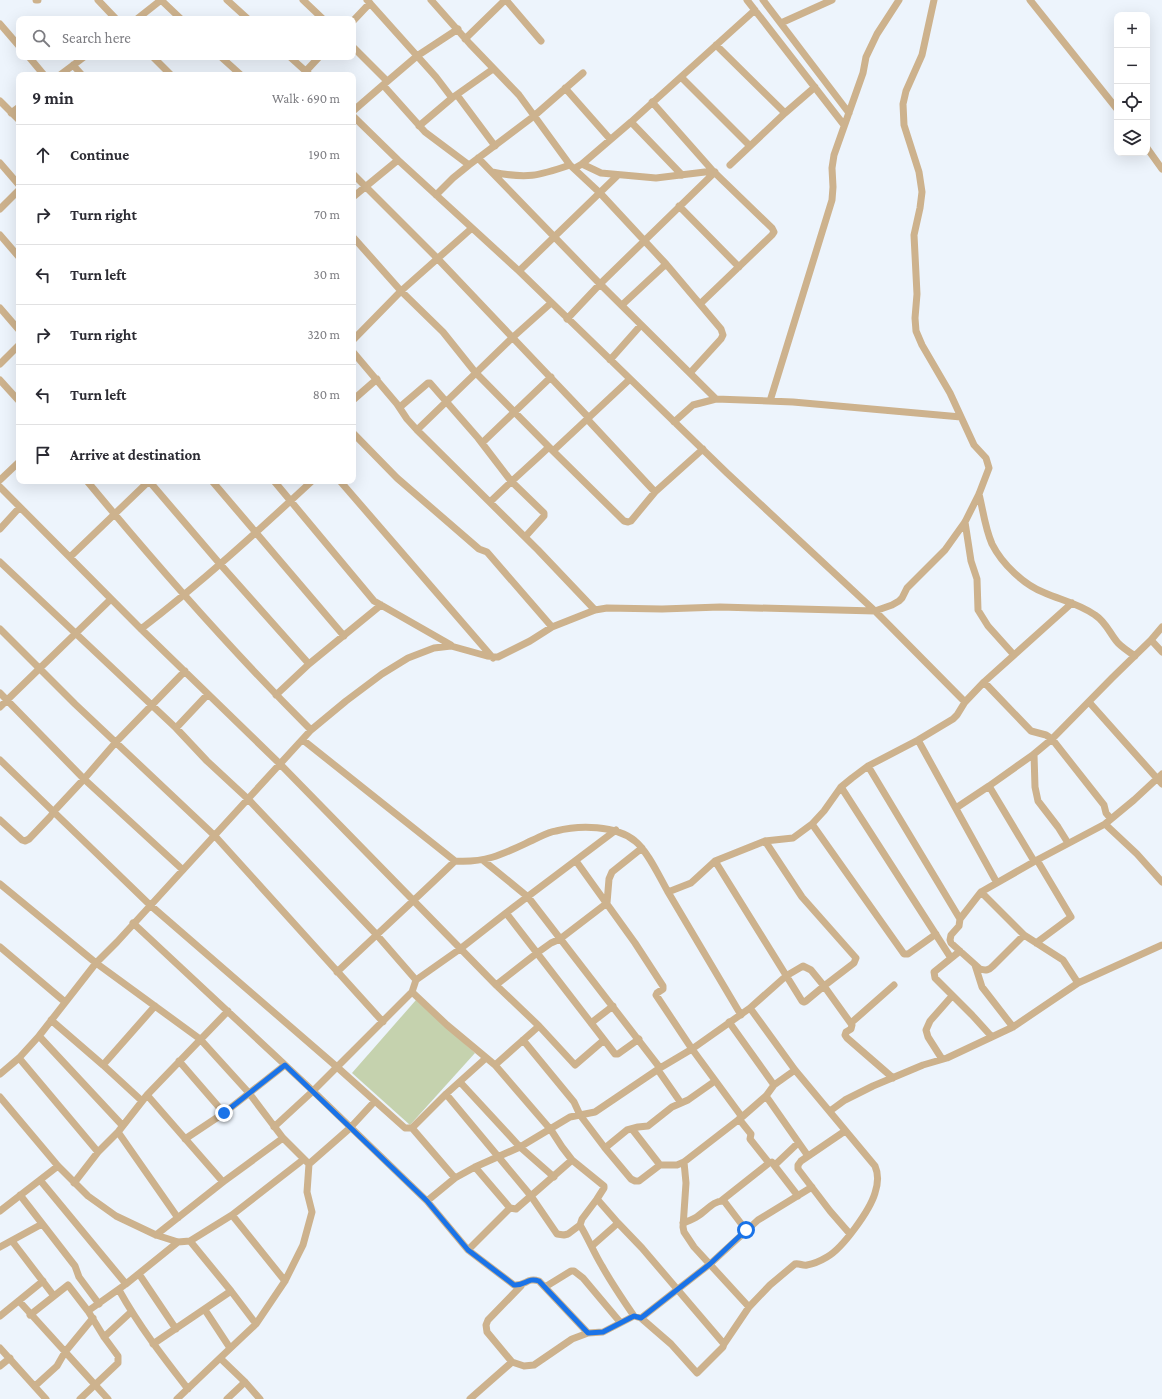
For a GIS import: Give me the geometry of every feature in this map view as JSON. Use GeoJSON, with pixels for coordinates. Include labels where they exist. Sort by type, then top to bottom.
{"type":"FeatureCollection","features":[{"type":"Feature","properties":{"kind":"street"},"geometry":{"type":"LineString","coordinates":[[98,0],[113,16]]}},
{"type":"Feature","properties":{"kind":"street"},"geometry":{"type":"LineString","coordinates":[[140,16],[161,0],[178,16]]}},
{"type":"Feature","properties":{"kind":"street"},"geometry":{"type":"LineString","coordinates":[[227,0],[245,16]]}},
{"type":"Feature","properties":{"kind":"street"},"geometry":{"type":"LineString","coordinates":[[303,0],[321,16]]}},
{"type":"Feature","properties":{"kind":"street"},"geometry":{"type":"LineString","coordinates":[[465,38],[506,0],[541,41]]}},
{"type":"Feature","properties":{"kind":"street"},"geometry":{"type":"LineString","coordinates":[[748,0],[844,125]]}},
{"type":"Feature","properties":{"kind":"street"},"geometry":{"type":"LineString","coordinates":[[763,0],[849,113]]}},
{"type":"Feature","properties":{"kind":"street"},"geometry":{"type":"LineString","coordinates":[[781,23],[832,0]]}},
{"type":"Feature","properties":{"kind":"street"},"geometry":{"type":"LineString","coordinates":[[770,401],[832,200],[834,187],[832,168],[834,155],[873,41],[899,0]]}},
{"type":"Feature","properties":{"kind":"street"},"geometry":{"type":"LineString","coordinates":[[277,484],[374,601],[451,646],[493,658],[530,641],[552,627],[595,610],[607,608],[662,609],[720,607],[875,611],[892,605],[902,598],[907,588],[945,550],[957,535],[965,522],[989,468],[988,462],[974,445],[950,393],[922,345],[916,331],[915,318],[917,294],[914,235],[922,192],[919,172],[904,125],[903,104],[906,91],[922,56],[934,0]]}},
{"type":"Feature","properties":{"kind":"street"},"geometry":{"type":"LineString","coordinates":[[1030,0],[1114,105]]}},
{"type":"Feature","properties":{"kind":"street"},"geometry":{"type":"LineString","coordinates":[[356,17],[368,2],[454,96],[495,146]]}},
{"type":"Feature","properties":{"kind":"street"},"geometry":{"type":"LineString","coordinates":[[436,2],[465,38],[519,95],[572,166],[600,193],[666,264],[720,329],[723,335],[690,373]]}},
{"type":"Feature","properties":{"kind":"street"},"geometry":{"type":"LineString","coordinates":[[492,172],[510,176],[537,175],[582,164],[610,138],[631,122],[755,10]]}},
{"type":"Feature","properties":{"kind":"street"},"geometry":{"type":"LineString","coordinates":[[0,24],[16,43]]}},
{"type":"Feature","properties":{"kind":"street"},"geometry":{"type":"LineString","coordinates":[[356,108],[417,56],[458,29]]}},
{"type":"Feature","properties":{"kind":"street"},"geometry":{"type":"LineString","coordinates":[[716,45],[785,113]]}},
{"type":"Feature","properties":{"kind":"street"},"geometry":{"type":"LineString","coordinates":[[356,50],[385,83],[418,126],[433,139],[469,165]]}},
{"type":"Feature","properties":{"kind":"street"},"geometry":{"type":"LineString","coordinates":[[32,60],[42,72]]}},
{"type":"Feature","properties":{"kind":"street"},"geometry":{"type":"LineString","coordinates":[[64,72],[80,60]]}},
{"type":"Feature","properties":{"kind":"street"},"geometry":{"type":"LineString","coordinates":[[156,60],[168,72]]}},
{"type":"Feature","properties":{"kind":"street"},"geometry":{"type":"LineString","coordinates":[[224,60],[238,72]]}},
{"type":"Feature","properties":{"kind":"street"},"geometry":{"type":"LineString","coordinates":[[293,60],[307,72]]}},
{"type":"Feature","properties":{"kind":"street"},"geometry":{"type":"LineString","coordinates":[[309,72],[317,60]]}},
{"type":"Feature","properties":{"kind":"street"},"geometry":{"type":"LineString","coordinates":[[73,65],[79,72]]}},
{"type":"Feature","properties":{"kind":"street"},"geometry":{"type":"LineString","coordinates":[[418,126],[454,96],[493,69]]}},
{"type":"Feature","properties":{"kind":"street"},"geometry":{"type":"LineString","coordinates":[[436,195],[453,178],[534,116],[583,73]]}},
{"type":"Feature","properties":{"kind":"street"},"geometry":{"type":"LineString","coordinates":[[681,77],[750,146]]}},
{"type":"Feature","properties":{"kind":"street"},"geometry":{"type":"LineString","coordinates":[[730,165],[815,87]]}},
{"type":"Feature","properties":{"kind":"street"},"geometry":{"type":"LineString","coordinates":[[565,88],[610,138]]}},
{"type":"Feature","properties":{"kind":"street"},"geometry":{"type":"LineString","coordinates":[[0,101],[16,117]]}},
{"type":"Feature","properties":{"kind":"street"},"geometry":{"type":"LineString","coordinates":[[652,102],[714,172],[772,228],[774,232],[740,267],[700,304]]}},
{"type":"Feature","properties":{"kind":"street"},"geometry":{"type":"LineString","coordinates":[[11,113],[16,109]]}},
{"type":"Feature","properties":{"kind":"street"},"geometry":{"type":"LineString","coordinates":[[356,119],[398,160],[519,271],[674,422],[875,611],[965,702]]}},
{"type":"Feature","properties":{"kind":"street"},"geometry":{"type":"LineString","coordinates":[[631,122],[682,175]]}},
{"type":"Feature","properties":{"kind":"street"},"geometry":{"type":"LineString","coordinates":[[1150,152],[1162,169]]}},
{"type":"Feature","properties":{"kind":"street"},"geometry":{"type":"LineString","coordinates":[[478,158],[600,284],[716,399]]}},
{"type":"Feature","properties":{"kind":"street"},"geometry":{"type":"LineString","coordinates":[[356,195],[398,160]]}},
{"type":"Feature","properties":{"kind":"street"},"geometry":{"type":"LineString","coordinates":[[0,163],[16,182]]}},
{"type":"Feature","properties":{"kind":"street"},"geometry":{"type":"LineString","coordinates":[[582,164],[601,173],[617,176],[656,178],[714,172]]}},
{"type":"Feature","properties":{"kind":"street"},"geometry":{"type":"LineString","coordinates":[[567,318],[714,172]]}},
{"type":"Feature","properties":{"kind":"street"},"geometry":{"type":"LineString","coordinates":[[519,271],[617,176]]}},
{"type":"Feature","properties":{"kind":"street"},"geometry":{"type":"LineString","coordinates":[[356,177],[437,258],[551,377],[654,492]]}},
{"type":"Feature","properties":{"kind":"street"},"geometry":{"type":"LineString","coordinates":[[0,209],[16,193]]}},
{"type":"Feature","properties":{"kind":"street"},"geometry":{"type":"LineString","coordinates":[[679,206],[740,267]]}},
{"type":"Feature","properties":{"kind":"street"},"geometry":{"type":"LineString","coordinates":[[356,337],[437,258],[472,228]]}},
{"type":"Feature","properties":{"kind":"street"},"geometry":{"type":"LineString","coordinates":[[0,235],[16,254]]}},
{"type":"Feature","properties":{"kind":"street"},"geometry":{"type":"LineString","coordinates":[[356,240],[401,292],[443,332],[475,372],[626,522],[631,520],[654,492],[703,448]]}},
{"type":"Feature","properties":{"kind":"street"},"geometry":{"type":"LineString","coordinates":[[622,305],[666,264]]}},
{"type":"Feature","properties":{"kind":"street"},"geometry":{"type":"LineString","coordinates":[[417,430],[475,372],[551,302]]}},
{"type":"Feature","properties":{"kind":"street"},"geometry":{"type":"LineString","coordinates":[[0,308],[16,327]]}},
{"type":"Feature","properties":{"kind":"street"},"geometry":{"type":"LineString","coordinates":[[610,360],[641,325]]}},
{"type":"Feature","properties":{"kind":"street"},"geometry":{"type":"LineString","coordinates":[[0,364],[16,348]]}},
{"type":"Feature","properties":{"kind":"street"},"geometry":{"type":"LineString","coordinates":[[356,355],[400,407],[407,419],[417,430],[525,537],[595,610]]}},
{"type":"Feature","properties":{"kind":"street"},"geometry":{"type":"LineString","coordinates":[[482,443],[551,377]]}},
{"type":"Feature","properties":{"kind":"street"},"geometry":{"type":"LineString","coordinates":[[356,397],[377,379]]}},
{"type":"Feature","properties":{"kind":"street"},"geometry":{"type":"LineString","coordinates":[[490,502],[511,481],[588,419],[630,379]]}},
{"type":"Feature","properties":{"kind":"street"},"geometry":{"type":"LineString","coordinates":[[0,380],[16,398]]}},
{"type":"Feature","properties":{"kind":"street"},"geometry":{"type":"LineString","coordinates":[[400,407],[430,383],[482,443],[511,481],[545,514],[525,537]]}},
{"type":"Feature","properties":{"kind":"street"},"geometry":{"type":"LineString","coordinates":[[674,422],[693,405],[716,399],[770,401],[960,417]]}},
{"type":"Feature","properties":{"kind":"street"},"geometry":{"type":"LineString","coordinates":[[356,436],[403,483],[477,548],[487,552],[552,627]]}},
{"type":"Feature","properties":{"kind":"street"},"geometry":{"type":"LineString","coordinates":[[0,480],[16,465]]}},
{"type":"Feature","properties":{"kind":"street"},"geometry":{"type":"LineString","coordinates":[[90,484],[184,596],[276,695],[311,730]]}},
{"type":"Feature","properties":{"kind":"street"},"geometry":{"type":"LineString","coordinates":[[70,557],[146,484]]}},
{"type":"Feature","properties":{"kind":"street"},"geometry":{"type":"LineString","coordinates":[[152,484],[309,664]]}},
{"type":"Feature","properties":{"kind":"street"},"geometry":{"type":"LineString","coordinates":[[215,484],[344,636]]}},
{"type":"Feature","properties":{"kind":"street"},"geometry":{"type":"LineString","coordinates":[[141,629],[184,596],[309,484]]}},
{"type":"Feature","properties":{"kind":"street"},"geometry":{"type":"LineString","coordinates":[[343,484],[493,658]]}},
{"type":"Feature","properties":{"kind":"street"},"geometry":{"type":"LineString","coordinates":[[0,487],[141,629],[280,764],[460,949],[539,1026],[575,1065],[604,1040]]}},
{"type":"Feature","properties":{"kind":"street"},"geometry":{"type":"LineString","coordinates":[[978,494],[989,536],[993,545],[1008,565],[1024,582],[1036,590],[1083,608],[1101,619],[1118,642],[1135,656]]}},
{"type":"Feature","properties":{"kind":"street"},"geometry":{"type":"LineString","coordinates":[[0,529],[20,507]]}},
{"type":"Feature","properties":{"kind":"street"},"geometry":{"type":"LineString","coordinates":[[965,522],[971,561],[978,584],[978,610],[988,626],[1014,655]]}},
{"type":"Feature","properties":{"kind":"street"},"geometry":{"type":"LineString","coordinates":[[0,562],[176,728],[207,761],[248,799],[376,934],[416,980]]}},
{"type":"Feature","properties":{"kind":"street"},"geometry":{"type":"LineString","coordinates":[[0,707],[40,669],[75,632],[111,599]]}},
{"type":"Feature","properties":{"kind":"street"},"geometry":{"type":"LineString","coordinates":[[668,892],[691,883],[714,861],[765,841],[793,838],[812,824],[824,811],[841,786],[868,766],[918,740],[953,719],[965,702],[984,682],[1072,603]]}},
{"type":"Feature","properties":{"kind":"street"},"geometry":{"type":"LineString","coordinates":[[276,695],[309,664],[381,606]]}},
{"type":"Feature","properties":{"kind":"street"},"geometry":{"type":"LineString","coordinates":[[956,808],[1034,754],[1052,739],[1151,640],[1162,627]]}},
{"type":"Feature","properties":{"kind":"street"},"geometry":{"type":"LineString","coordinates":[[0,629],[75,704],[215,836],[383,1022]]}},
{"type":"Feature","properties":{"kind":"street"},"geometry":{"type":"LineString","coordinates":[[1151,640],[1162,652]]}},
{"type":"Feature","properties":{"kind":"street"},"geometry":{"type":"LineString","coordinates":[[0,1074],[19,1058],[39,1036],[96,963],[215,836],[311,730],[346,702],[408,658],[434,648],[451,646]]}},
{"type":"Feature","properties":{"kind":"street"},"geometry":{"type":"LineString","coordinates":[[0,820],[25,841],[28,840],[116,742],[185,671]]}},
{"type":"Feature","properties":{"kind":"street"},"geometry":{"type":"LineString","coordinates":[[984,682],[1031,731],[1049,736],[1052,739],[1104,805],[1108,822],[1162,882]]}},
{"type":"Feature","properties":{"kind":"street"},"geometry":{"type":"LineString","coordinates":[[0,693],[84,779],[183,870]]}},
{"type":"Feature","properties":{"kind":"street"},"geometry":{"type":"LineString","coordinates":[[176,728],[208,694]]}},
{"type":"Feature","properties":{"kind":"street"},"geometry":{"type":"LineString","coordinates":[[1024,934],[989,970],[985,971],[975,965],[951,943],[950,940],[951,935],[959,926],[960,919],[981,892],[1035,860],[1108,822],[1160,779],[1090,702]]}},
{"type":"Feature","properties":{"kind":"street"},"geometry":{"type":"LineString","coordinates":[[303,740],[455,861],[484,861],[555,831],[592,827],[616,830],[635,840],[642,848],[740,1015]]}},
{"type":"Feature","properties":{"kind":"street"},"geometry":{"type":"LineString","coordinates":[[918,740],[997,883]]}},
{"type":"Feature","properties":{"kind":"street"},"geometry":{"type":"LineString","coordinates":[[1034,754],[1035,786],[1038,801],[1068,843]]}},
{"type":"Feature","properties":{"kind":"street"},"geometry":{"type":"LineString","coordinates":[[0,760],[150,905],[405,1128],[412,1128],[446,1094],[486,1058]]}},
{"type":"Feature","properties":{"kind":"street"},"geometry":{"type":"LineString","coordinates":[[868,766],[960,919]]}},
{"type":"Feature","properties":{"kind":"street"},"geometry":{"type":"LineString","coordinates":[[841,786],[951,958]]}},
{"type":"Feature","properties":{"kind":"street"},"geometry":{"type":"LineString","coordinates":[[989,786],[1071,917],[1036,943]]}},
{"type":"Feature","properties":{"kind":"street"},"geometry":{"type":"LineString","coordinates":[[812,824],[904,954],[908,954],[936,934]]}},
{"type":"Feature","properties":{"kind":"street"},"geometry":{"type":"LineString","coordinates":[[274,1127],[313,1091],[412,992],[416,980],[460,949],[616,830]]}},
{"type":"Feature","properties":{"kind":"street"},"geometry":{"type":"LineString","coordinates":[[714,861],[804,1002],[854,963],[856,958],[802,897],[765,841]]}},
{"type":"Feature","properties":{"kind":"street"},"geometry":{"type":"LineString","coordinates":[[496,985],[537,953],[551,943],[560,939],[607,903],[609,879],[612,872],[642,848]]}},
{"type":"Feature","properties":{"kind":"street"},"geometry":{"type":"LineString","coordinates":[[576,860],[649,963],[663,986],[663,989],[656,995],[741,1118],[751,1134],[750,1139],[798,1196]]}},
{"type":"Feature","properties":{"kind":"street"},"geometry":{"type":"LineString","coordinates":[[337,972],[455,861]]}},
{"type":"Feature","properties":{"kind":"street"},"geometry":{"type":"LineString","coordinates":[[484,861],[528,897],[639,1039],[681,1104]]}},
{"type":"Feature","properties":{"kind":"street"},"geometry":{"type":"LineString","coordinates":[[0,884],[96,963],[200,1039],[249,1093],[283,1138],[307,1162],[307,1192],[312,1212],[303,1245],[285,1281],[256,1324],[177,1399]]}},
{"type":"Feature","properties":{"kind":"street"},"geometry":{"type":"LineString","coordinates":[[981,892],[1024,934],[1063,960],[1078,983]]}},
{"type":"Feature","properties":{"kind":"street"},"geometry":{"type":"LineString","coordinates":[[506,913],[612,1052],[618,1054],[639,1039]]}},
{"type":"Feature","properties":{"kind":"street"},"geometry":{"type":"LineString","coordinates":[[133,923],[313,1091],[427,1201],[468,1250],[503,1278],[514,1285],[521,1286]]}},
{"type":"Feature","properties":{"kind":"street"},"geometry":{"type":"LineString","coordinates":[[830,1111],[845,1100],[1013,1027],[1078,983],[1162,945]]}},
{"type":"Feature","properties":{"kind":"street"},"geometry":{"type":"LineString","coordinates":[[0,947],[65,1002]]}},
{"type":"Feature","properties":{"kind":"street"},"geometry":{"type":"LineString","coordinates":[[960,951],[934,972],[933,976],[992,1037]]}},
{"type":"Feature","properties":{"kind":"street"},"geometry":{"type":"LineString","coordinates":[[975,965],[982,987],[1013,1027]]}},
{"type":"Feature","properties":{"kind":"street"},"geometry":{"type":"LineString","coordinates":[[427,1201],[454,1178],[520,1147],[551,1130],[570,1117],[596,1112],[659,1069],[692,1049],[750,1008],[786,976],[803,966],[811,970],[851,1023],[852,1027],[846,1032],[846,1038],[893,1078]]}},
{"type":"Feature","properties":{"kind":"street"},"geometry":{"type":"LineString","coordinates":[[851,1023],[894,985]]}},
{"type":"Feature","properties":{"kind":"street"},"geometry":{"type":"LineString","coordinates":[[412,992],[495,1065],[551,1130],[572,1160],[604,1186],[602,1192],[582,1219],[580,1225],[568,1234],[557,1234],[531,1196],[446,1094]]}},
{"type":"Feature","properties":{"kind":"street"},"geometry":{"type":"LineString","coordinates":[[942,1059],[928,1037],[926,1030],[930,1022],[952,996]]}},
{"type":"Feature","properties":{"kind":"street"},"geometry":{"type":"LineString","coordinates":[[103,1064],[156,1006]]}},
{"type":"Feature","properties":{"kind":"street"},"geometry":{"type":"LineString","coordinates":[[591,1023],[613,1006]]}},
{"type":"Feature","properties":{"kind":"street"},"geometry":{"type":"LineString","coordinates":[[580,1225],[608,1277],[638,1317],[671,1344],[697,1373],[723,1347],[749,1307],[770,1285],[795,1264],[799,1263],[807,1265],[828,1256],[836,1250],[850,1234],[870,1206],[875,1194],[878,1172],[875,1166],[796,1070],[750,1008]]}},
{"type":"Feature","properties":{"kind":"street"},"geometry":{"type":"LineString","coordinates":[[74,1183],[98,1152],[118,1132],[147,1094],[228,1011]]}},
{"type":"Feature","properties":{"kind":"street"},"geometry":{"type":"LineString","coordinates":[[51,1020],[103,1064],[142,1101]]}},
{"type":"Feature","properties":{"kind":"street"},"geometry":{"type":"LineString","coordinates":[[729,1022],[774,1085]]}},
{"type":"Feature","properties":{"kind":"street"},"geometry":{"type":"LineString","coordinates":[[495,1065],[539,1026]]}},
{"type":"Feature","properties":{"kind":"street"},"geometry":{"type":"LineString","coordinates":[[39,1036],[122,1125]]}},
{"type":"Feature","properties":{"kind":"street"},"geometry":{"type":"LineString","coordinates":[[523,1040],[574,1102],[580,1115],[605,1148],[631,1179],[635,1181],[639,1181],[660,1165],[677,1165],[684,1162],[741,1118],[766,1096],[774,1085],[796,1070]]}},
{"type":"Feature","properties":{"kind":"street"},"geometry":{"type":"LineString","coordinates":[[19,1058],[98,1152]]}},
{"type":"Feature","properties":{"kind":"street"},"geometry":{"type":"LineString","coordinates":[[179,1061],[224,1113]]}},
{"type":"Feature","properties":{"kind":"street"},"geometry":{"type":"LineString","coordinates":[[185,1139],[224,1113],[285,1065]]}},
{"type":"Feature","properties":{"kind":"street"},"geometry":{"type":"LineString","coordinates":[[605,1148],[627,1130],[648,1126],[672,1107],[688,1100],[715,1081]]}},
{"type":"Feature","properties":{"kind":"street"},"geometry":{"type":"LineString","coordinates":[[460,1082],[520,1147],[554,1177]]}},
{"type":"Feature","properties":{"kind":"street"},"geometry":{"type":"LineString","coordinates":[[147,1094],[223,1182]]}},
{"type":"Feature","properties":{"kind":"street"},"geometry":{"type":"LineString","coordinates":[[766,1096],[808,1156]]}},
{"type":"Feature","properties":{"kind":"street"},"geometry":{"type":"LineString","coordinates":[[0,1097],[58,1166],[88,1196],[116,1216],[156,1235],[178,1242],[190,1241],[232,1215],[307,1162],[350,1128],[374,1102]]}},
{"type":"Feature","properties":{"kind":"street"},"geometry":{"type":"LineString","coordinates":[[412,1128],[454,1178]]}},
{"type":"Feature","properties":{"kind":"street"},"geometry":{"type":"LineString","coordinates":[[632,1129],[660,1165]]}},
{"type":"Feature","properties":{"kind":"street"},"geometry":{"type":"LineString","coordinates":[[845,1130],[801,1161],[798,1165],[798,1169],[830,1212],[850,1234]]}},
{"type":"Feature","properties":{"kind":"street"},"geometry":{"type":"LineString","coordinates":[[118,1132],[178,1218]]}},
{"type":"Feature","properties":{"kind":"street"},"geometry":{"type":"LineString","coordinates":[[156,1235],[223,1182],[283,1138]]}},
{"type":"Feature","properties":{"kind":"street"},"geometry":{"type":"LineString","coordinates":[[683,1223],[698,1216],[711,1206],[721,1201],[798,1143]]}},
{"type":"Feature","properties":{"kind":"street"},"geometry":{"type":"LineString","coordinates":[[475,1167],[510,1208],[516,1209],[572,1160]]}},
{"type":"Feature","properties":{"kind":"street"},"geometry":{"type":"LineString","coordinates":[[684,1162],[686,1183],[683,1223],[684,1232],[694,1247],[749,1307]]}},
{"type":"Feature","properties":{"kind":"street"},"geometry":{"type":"LineString","coordinates":[[0,1210],[58,1166]]}},
{"type":"Feature","properties":{"kind":"street"},"geometry":{"type":"LineString","coordinates":[[40,1180],[126,1284]]}},
{"type":"Feature","properties":{"kind":"street"},"geometry":{"type":"LineString","coordinates":[[588,1333],[545,1287],[535,1279],[530,1280],[521,1286],[488,1320],[486,1325],[487,1332],[512,1362],[524,1366],[534,1365],[572,1339],[588,1333],[603,1332],[620,1322],[638,1317],[677,1290],[710,1264],[758,1220],[812,1188]]}},
{"type":"Feature","properties":{"kind":"street"},"geometry":{"type":"LineString","coordinates":[[20,1195],[75,1266],[79,1277],[99,1304]]}},
{"type":"Feature","properties":{"kind":"street"},"geometry":{"type":"LineString","coordinates":[[597,1199],[642,1248],[724,1344]]}},
{"type":"Feature","properties":{"kind":"street"},"geometry":{"type":"LineString","coordinates":[[721,1201],[724,1201],[746,1230]]}},
{"type":"Feature","properties":{"kind":"street"},"geometry":{"type":"LineString","coordinates":[[468,1250],[510,1208]]}},
{"type":"Feature","properties":{"kind":"street"},"geometry":{"type":"LineString","coordinates":[[232,1215],[285,1281]]}},
{"type":"Feature","properties":{"kind":"street"},"geometry":{"type":"LineString","coordinates":[[592,1246],[618,1223]]}},
{"type":"Feature","properties":{"kind":"street"},"geometry":{"type":"LineString","coordinates":[[0,1247],[42,1224]]}},
{"type":"Feature","properties":{"kind":"street"},"geometry":{"type":"LineString","coordinates":[[12,1241],[54,1296]]}},
{"type":"Feature","properties":{"kind":"street"},"geometry":{"type":"LineString","coordinates":[[190,1241],[256,1324]]}},
{"type":"Feature","properties":{"kind":"street"},"geometry":{"type":"LineString","coordinates":[[88,1311],[119,1290],[178,1242]]}},
{"type":"Feature","properties":{"kind":"street"},"geometry":{"type":"LineString","coordinates":[[545,1287],[571,1271],[574,1271],[583,1278],[620,1322]]}},
{"type":"Feature","properties":{"kind":"street"},"geometry":{"type":"LineString","coordinates":[[139,1274],[176,1329]]}},
{"type":"Feature","properties":{"kind":"street"},"geometry":{"type":"LineString","coordinates":[[30,1315],[79,1277]]}},
{"type":"Feature","properties":{"kind":"street"},"geometry":{"type":"LineString","coordinates":[[0,1316],[43,1281]]}},
{"type":"Feature","properties":{"kind":"street"},"geometry":{"type":"LineString","coordinates":[[68,1285],[93,1318],[104,1337],[118,1356],[119,1360],[118,1363],[80,1399]]}},
{"type":"Feature","properties":{"kind":"street"},"geometry":{"type":"LineString","coordinates":[[119,1290],[131,1312],[153,1344],[188,1389]]}},
{"type":"Feature","properties":{"kind":"street"},"geometry":{"type":"LineString","coordinates":[[153,1344],[231,1291]]}},
{"type":"Feature","properties":{"kind":"street"},"geometry":{"type":"LineString","coordinates":[[19,1301],[30,1315],[108,1399]]}},
{"type":"Feature","properties":{"kind":"street"},"geometry":{"type":"LineString","coordinates":[[205,1310],[230,1348]]}},
{"type":"Feature","properties":{"kind":"street"},"geometry":{"type":"LineString","coordinates":[[104,1337],[131,1312]]}},
{"type":"Feature","properties":{"kind":"street"},"geometry":{"type":"LineString","coordinates":[[34,1386],[57,1366],[65,1352],[93,1318]]}},
{"type":"Feature","properties":{"kind":"street"},"geometry":{"type":"LineString","coordinates":[[0,1348],[46,1399]]}},
{"type":"Feature","properties":{"kind":"street"},"geometry":{"type":"LineString","coordinates":[[0,1366],[10,1358]]}},
{"type":"Feature","properties":{"kind":"street"},"geometry":{"type":"LineString","coordinates":[[220,1358],[260,1399]]}},
{"type":"Feature","properties":{"kind":"street"},"geometry":{"type":"LineString","coordinates":[[470,1399],[512,1362]]}},
{"type":"Feature","properties":{"kind":"street"},"geometry":{"type":"LineString","coordinates":[[227,1399],[245,1382]]}},
{"type":"Feature","properties":{"kind":"green space"},"geometry":{"type":"Polygon","coordinates":[[[416,1000],[475,1053],[410,1125],[352,1073],[416,1000]]]}},
{"type":"Feature","properties":{"kind":"route"},"geometry":{"type":"LineString","coordinates":[[224,1113],[285,1065],[427,1201],[468,1250],[514,1285],[521,1286],[530,1280],[535,1279],[539,1281],[588,1333],[603,1332],[634,1316],[641,1318],[710,1264],[746,1230]]}}]}
